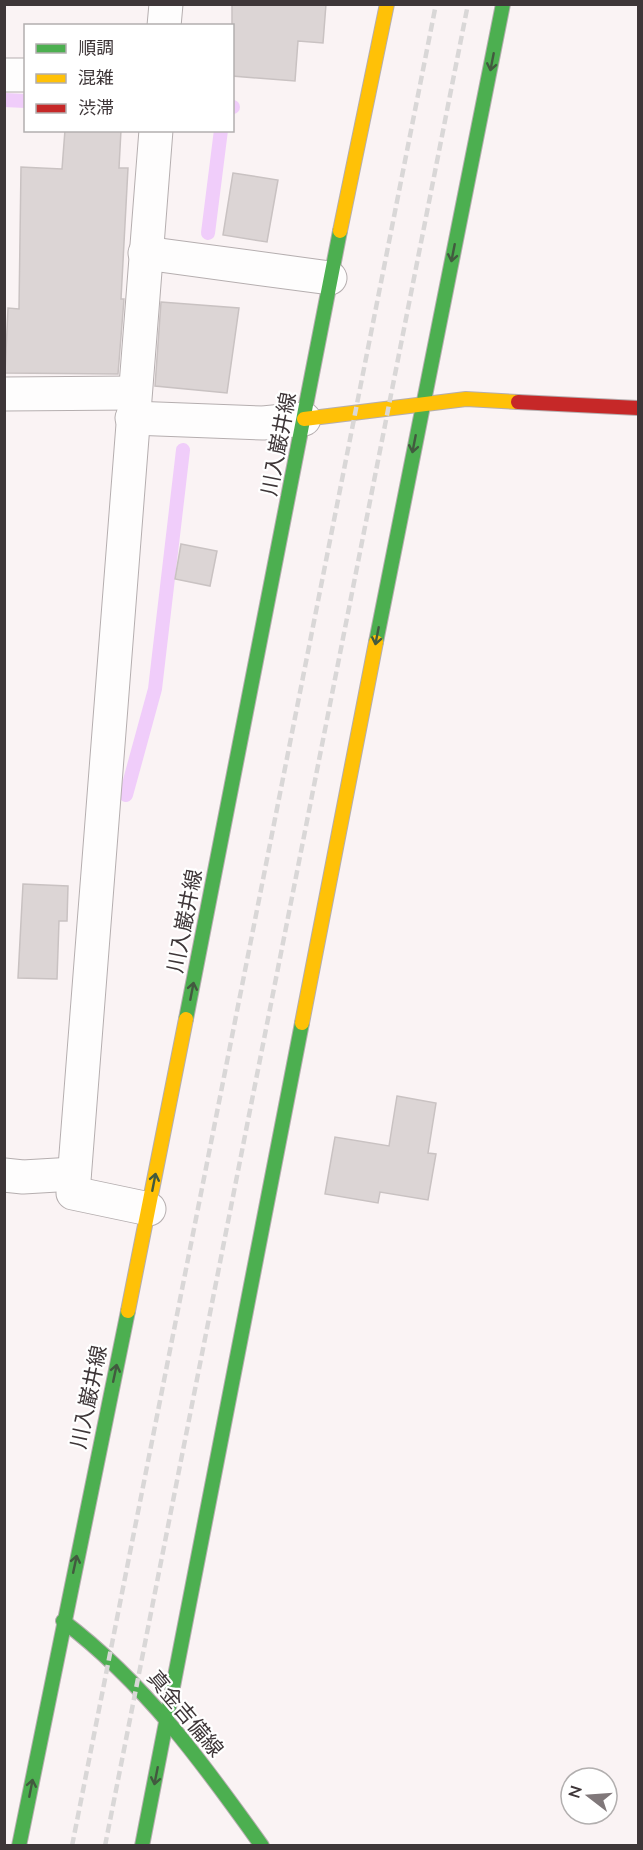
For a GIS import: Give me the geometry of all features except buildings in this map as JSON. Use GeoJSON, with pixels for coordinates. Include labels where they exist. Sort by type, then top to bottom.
{"type":"FeatureCollection","features":[{"type":"Feature","properties":{"kind":"main road","name":"川入巌井線"},"geometry":{"type":"LineString","coordinates":[[19,1845],[149,1209],[330,278],[387,4]]}},
{"type":"Feature","properties":{"kind":"main road"},"geometry":{"type":"LineString","coordinates":[[142,1845],[422,405],[503,4]]}},
{"type":"Feature","properties":{"kind":"main road"},"geometry":{"type":"LineString","coordinates":[[304,419],[466,399],[639,408]]}},
{"type":"Feature","properties":{"kind":"main road","name":"真金吉備線"},"geometry":{"type":"LineString","coordinates":[[63,1621],[90,1640],[117,1664],[167,1719],[195,1752],[262,1845]]}},
{"type":"Feature","properties":{"kind":"street"},"geometry":{"type":"LineString","coordinates":[[165,24],[166,4]]}},
{"type":"Feature","properties":{"kind":"street"},"geometry":{"type":"LineString","coordinates":[[4,75],[24,75]]}},
{"type":"Feature","properties":{"kind":"street"},"geometry":{"type":"LineString","coordinates":[[149,1209],[73,1193],[156,132]]}},
{"type":"Feature","properties":{"kind":"street"},"geometry":{"type":"LineString","coordinates":[[145,254],[330,278]]}},
{"type":"Feature","properties":{"kind":"street"},"geometry":{"type":"LineString","coordinates":[[4,394],[133,405],[263,423],[304,419]]}},
{"type":"Feature","properties":{"kind":"street"},"geometry":{"type":"LineString","coordinates":[[4,1175],[23,1177],[74,1174]]}},
{"type":"Feature","properties":{"kind":"waterway"},"geometry":{"type":"LineString","coordinates":[[4,100],[24,101]]}},
{"type":"Feature","properties":{"kind":"waterway"},"geometry":{"type":"LineString","coordinates":[[208,233],[221,132]]}},
{"type":"Feature","properties":{"kind":"waterway"},"geometry":{"type":"LineString","coordinates":[[126,795],[155,689],[183,450]]}},
{"type":"Feature","properties":{"kind":"railway"},"geometry":{"type":"LineString","coordinates":[[72,1846],[436,4]]}},
{"type":"Feature","properties":{"kind":"railway"},"geometry":{"type":"LineString","coordinates":[[105,1846],[468,4]]}},
{"type":"Feature","properties":{"kind":"traffic: fast"},"geometry":{"type":"LineString","coordinates":[[376,642],[503,4]]}},
{"type":"Feature","properties":{"kind":"traffic: fast"},"geometry":{"type":"LineString","coordinates":[[186,1019],[340,231]]}},
{"type":"Feature","properties":{"kind":"traffic: fast"},"geometry":{"type":"LineString","coordinates":[[142,1846],[302,1023]]}},
{"type":"Feature","properties":{"kind":"traffic: fast"},"geometry":{"type":"LineString","coordinates":[[19,1846],[128,1311]]}},
{"type":"Feature","properties":{"kind":"traffic: fast"},"geometry":{"type":"LineString","coordinates":[[63,1621],[120,1671],[171,1726],[262,1846]]}},
{"type":"Feature","properties":{"kind":"traffic: slow"},"geometry":{"type":"LineString","coordinates":[[340,231],[387,4]]}},
{"type":"Feature","properties":{"kind":"traffic: slow"},"geometry":{"type":"LineString","coordinates":[[304,419],[466,399],[518,402]]}},
{"type":"Feature","properties":{"kind":"traffic: slow"},"geometry":{"type":"LineString","coordinates":[[302,1023],[376,642]]}},
{"type":"Feature","properties":{"kind":"traffic: slow"},"geometry":{"type":"LineString","coordinates":[[128,1311],[186,1019]]}},
{"type":"Feature","properties":{"kind":"traffic: jam"},"geometry":{"type":"LineString","coordinates":[[518,402],[638,408]]}}]}
